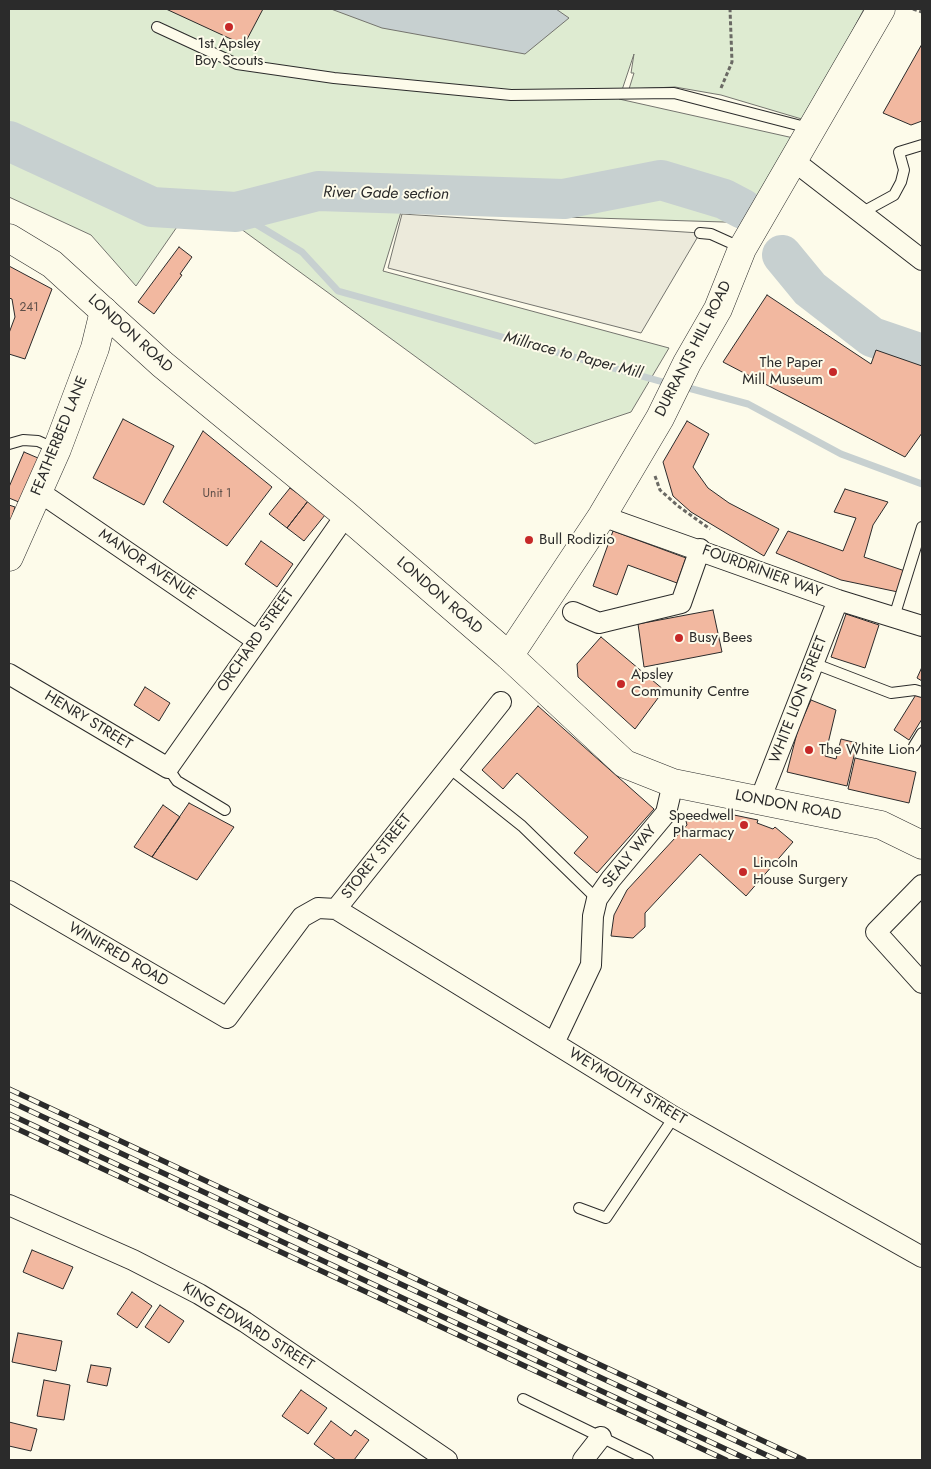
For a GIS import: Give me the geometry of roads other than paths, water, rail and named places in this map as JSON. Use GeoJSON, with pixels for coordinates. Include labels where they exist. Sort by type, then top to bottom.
{"type":"FeatureCollection","features":[{"type":"Feature","properties":{"kind":"main road","name":"DURRANTS HILL ROAD"},"geometry":{"type":"LineString","coordinates":[[509,656],[602,516],[660,418],[687,363],[718,309],[742,249],[881,9]]}},
{"type":"Feature","properties":{"kind":"main road","name":"LONDON ROAD"},"geometry":{"type":"LineString","coordinates":[[9,238],[52,264],[162,364],[346,515],[509,656],[625,764],[673,783],[881,825],[922,845]]}},
{"type":"Feature","properties":{"kind":"main road","name":"FEATHERBED LANE"},"geometry":{"type":"LineString","coordinates":[[9,557],[57,449],[95,348],[104,311]]}},
{"type":"Feature","properties":{"kind":"street"},"geometry":{"type":"LineString","coordinates":[[794,161],[922,260]]}},
{"type":"Feature","properties":{"kind":"street","name":"MANOR AVENUE"},"geometry":{"type":"LineString","coordinates":[[38,491],[256,640]]}},
{"type":"Feature","properties":{"kind":"street","name":"ORCHARD STREET"},"geometry":{"type":"LineString","coordinates":[[168,768],[256,640],[346,515]]}},
{"type":"Feature","properties":{"kind":"street","name":"FOURDRINIER WAY"},"geometry":{"type":"LineString","coordinates":[[602,516],[700,549],[838,600],[922,626]]}},
{"type":"Feature","properties":{"kind":"street"},"geometry":{"type":"LineString","coordinates":[[573,612],[599,623],[681,603],[700,549]]}},
{"type":"Feature","properties":{"kind":"street","name":"WHITE LION STREET"},"geometry":{"type":"LineString","coordinates":[[760,800],[838,600]]}},
{"type":"Feature","properties":{"kind":"street","name":"HENRY STREET"},"geometry":{"type":"LineString","coordinates":[[9,674],[168,768]]}},
{"type":"Feature","properties":{"kind":"street","name":"STOREY STREET"},"geometry":{"type":"LineString","coordinates":[[227,1018],[302,917],[318,908],[336,910],[500,702]]}},
{"type":"Feature","properties":{"kind":"street","name":"SEALY WAY"},"geometry":{"type":"LineString","coordinates":[[554,1043],[591,965],[594,916],[597,900],[611,879],[666,813],[673,783]]}},
{"type":"Feature","properties":{"kind":"street"},"geometry":{"type":"LineString","coordinates":[[922,886],[876,932],[922,983]]}},
{"type":"Feature","properties":{"kind":"street","name":"WINIFRED ROAD"},"geometry":{"type":"LineString","coordinates":[[9,891],[227,1018]]}},
{"type":"Feature","properties":{"kind":"street","name":"WEYMOUTH STREET"},"geometry":{"type":"LineString","coordinates":[[336,910],[674,1116],[922,1257]]}},
{"type":"Feature","properties":{"kind":"street","name":"KING EDWARD STREET"},"geometry":{"type":"LineString","coordinates":[[9,1205],[133,1260],[199,1294],[245,1322],[447,1460]]}},
{"type":"Feature","properties":{"kind":"street"},"geometry":{"type":"LineString","coordinates":[[583,1460],[601,1437]]}},
{"type":"Feature","properties":{"kind":"lane"},"geometry":{"type":"LineString","coordinates":[[157,27],[237,64],[334,78],[511,95],[674,93],[810,129]]}},
{"type":"Feature","properties":{"kind":"lane"},"geometry":{"type":"LineString","coordinates":[[861,213],[894,196],[901,182],[904,170],[900,152],[922,145]]}},
{"type":"Feature","properties":{"kind":"lane"},"geometry":{"type":"LineString","coordinates":[[700,233],[711,234],[728,240],[742,249]]}},
{"type":"Feature","properties":{"kind":"lane"},"geometry":{"type":"LineString","coordinates":[[9,444],[23,440],[38,441],[57,449]]}},
{"type":"Feature","properties":{"kind":"lane"},"geometry":{"type":"LineString","coordinates":[[894,617],[922,527]]}},
{"type":"Feature","properties":{"kind":"lane"},"geometry":{"type":"LineString","coordinates":[[813,663],[891,693],[915,690],[922,692]]}},
{"type":"Feature","properties":{"kind":"lane"},"geometry":{"type":"LineString","coordinates":[[914,746],[922,734]]}},
{"type":"Feature","properties":{"kind":"lane"},"geometry":{"type":"LineString","coordinates":[[448,766],[522,826],[597,900]]}},
{"type":"Feature","properties":{"kind":"lane"},"geometry":{"type":"LineString","coordinates":[[168,768],[177,781],[225,810]]}},
{"type":"Feature","properties":{"kind":"lane"},"geometry":{"type":"LineString","coordinates":[[580,1208],[606,1218],[674,1116]]}},
{"type":"Feature","properties":{"kind":"lane"},"geometry":{"type":"LineString","coordinates":[[523,1399],[648,1460]]}},
{"type":"Feature","properties":{"kind":"waterway","name":"River Gade section"},"geometry":{"type":"LineString","coordinates":[[9,141],[152,207],[236,212],[318,191],[564,199],[661,180],[724,199],[743,209]]}},
{"type":"Feature","properties":{"kind":"waterway","name":"Millrace to Paper Mill"},"geometry":{"type":"LineString","coordinates":[[236,212],[302,252],[338,291],[670,384]]}},
{"type":"Feature","properties":{"kind":"waterway","name":"River Gade section"},"geometry":{"type":"LineString","coordinates":[[782,255],[810,289],[872,337],[922,354]]}},
{"type":"Feature","properties":{"kind":"waterway","name":"Millrace to Paper Mill"},"geometry":{"type":"LineString","coordinates":[[681,386],[748,404],[841,454],[922,484]]}},
{"type":"Feature","properties":{"kind":"railway"},"geometry":{"type":"LineString","coordinates":[[9,1089],[804,1460]]}},
{"type":"Feature","properties":{"kind":"railway"},"geometry":{"type":"LineString","coordinates":[[9,1101],[777,1460]]}},
{"type":"Feature","properties":{"kind":"railway"},"geometry":{"type":"LineString","coordinates":[[9,1114],[749,1460]]}},
{"type":"Feature","properties":{"kind":"railway"},"geometry":{"type":"LineString","coordinates":[[9,1125],[726,1460]]}},
{"type":"Feature","properties":{"kind":"place","name":"1st Apsley Boy Scouts"},"geometry":{"type":"Point","coordinates":[229,27]}},
{"type":"Feature","properties":{"kind":"place","name":"The Paper Mill Museum"},"geometry":{"type":"Point","coordinates":[833,372]}},
{"type":"Feature","properties":{"kind":"place","name":"Bull Rodizio"},"geometry":{"type":"Point","coordinates":[529,540]}},
{"type":"Feature","properties":{"kind":"place","name":"Busy Bees"},"geometry":{"type":"Point","coordinates":[679,638]}},
{"type":"Feature","properties":{"kind":"place","name":"Apsley Community Centre"},"geometry":{"type":"Point","coordinates":[621,684]}},
{"type":"Feature","properties":{"kind":"place","name":"The White Lion"},"geometry":{"type":"Point","coordinates":[809,750]}},
{"type":"Feature","properties":{"kind":"place","name":"Speedwell Pharmacy"},"geometry":{"type":"Point","coordinates":[744,825]}},
{"type":"Feature","properties":{"kind":"place","name":"Lincoln House Surgery"},"geometry":{"type":"Point","coordinates":[743,872]}}]}
